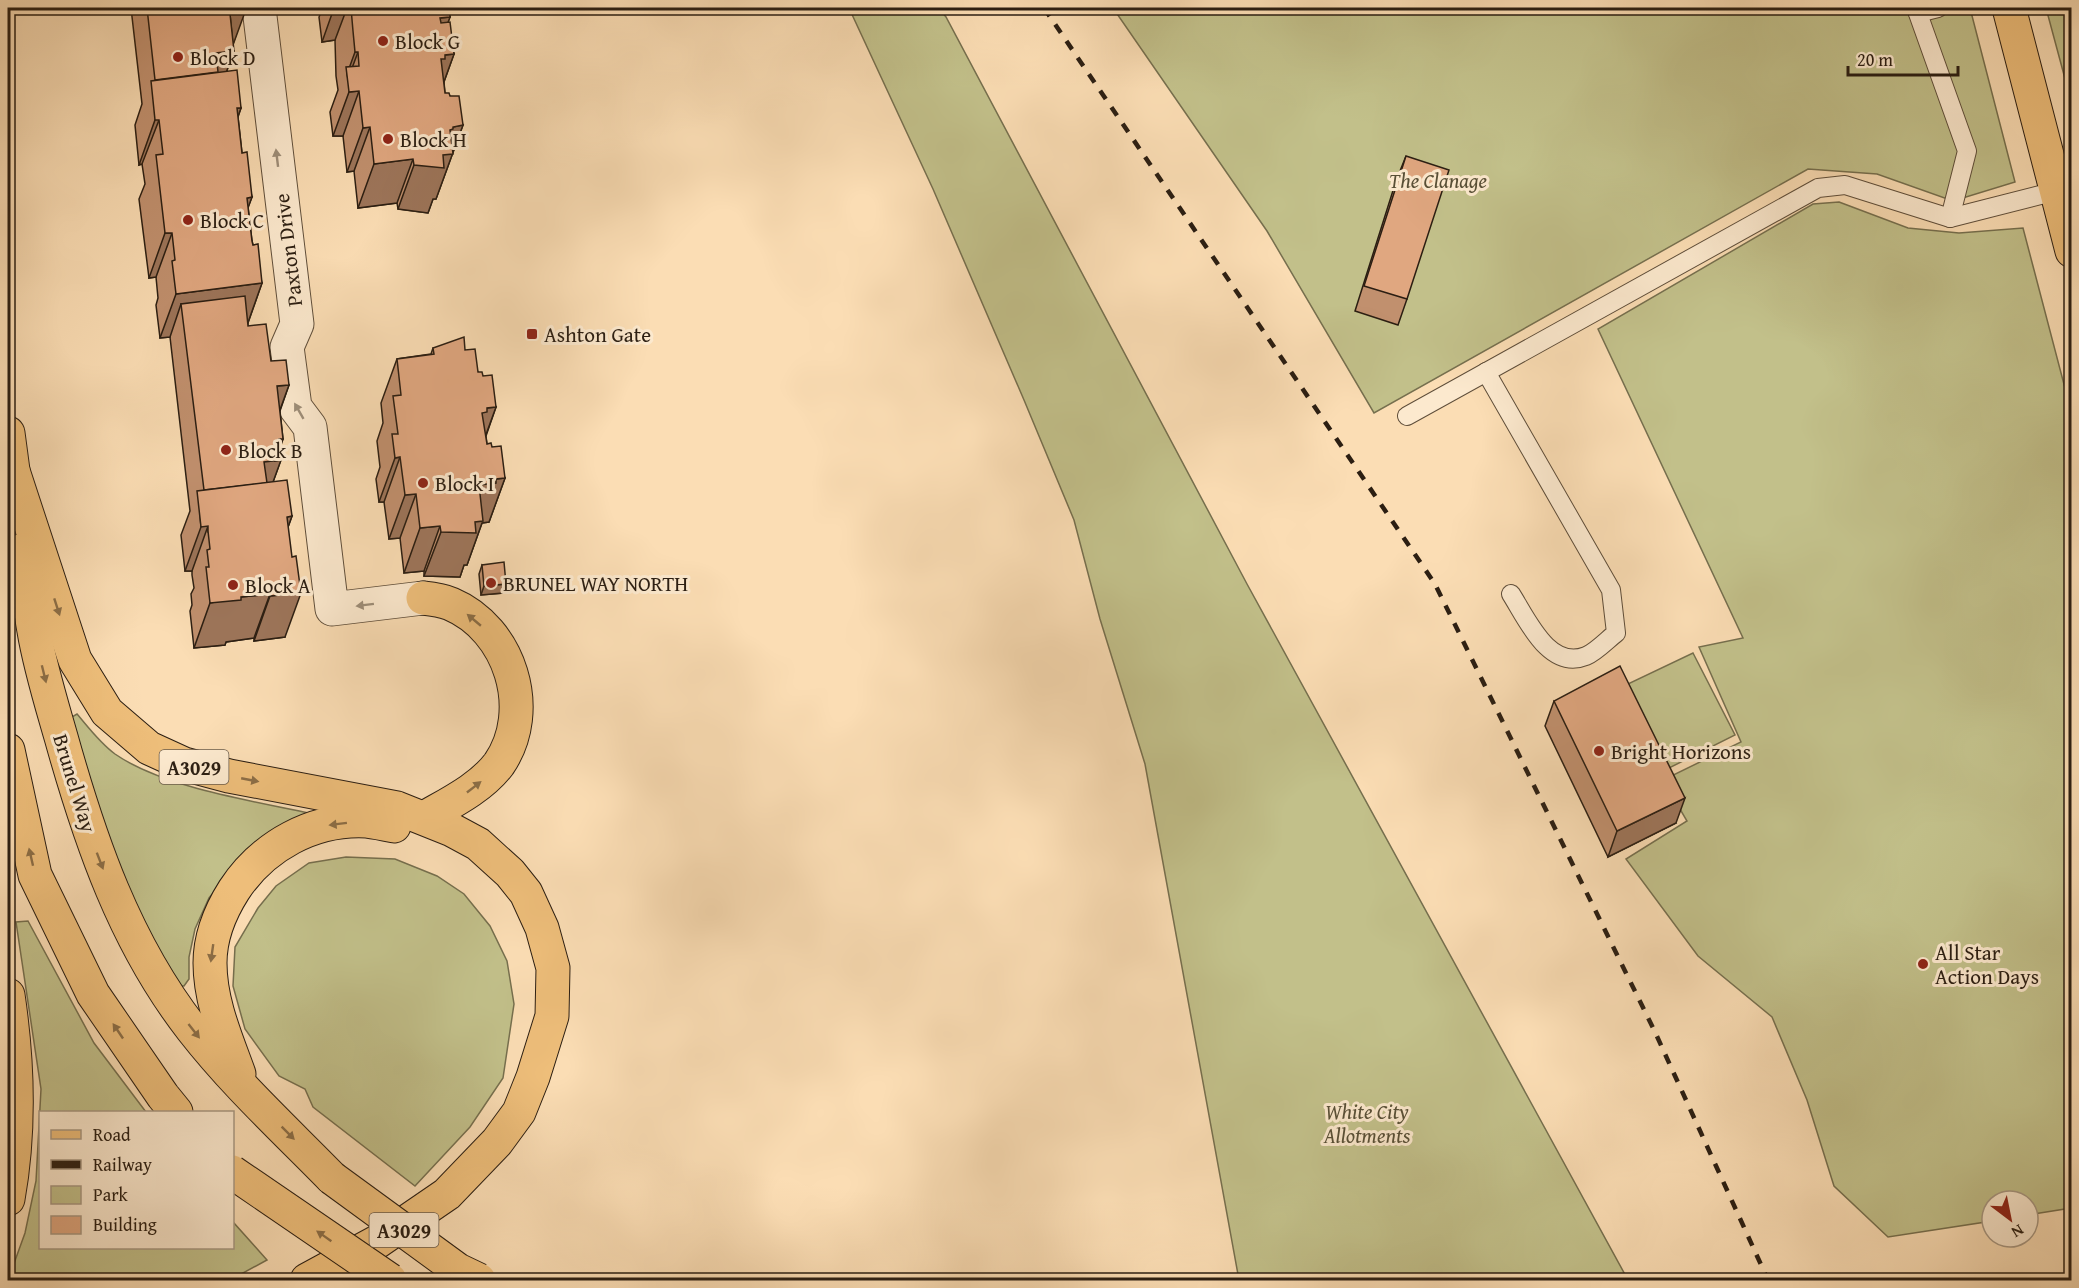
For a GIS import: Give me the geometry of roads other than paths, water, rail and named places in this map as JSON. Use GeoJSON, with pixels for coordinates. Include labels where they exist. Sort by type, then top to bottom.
{"type":"FeatureCollection","features":[{"type":"Feature","properties":{"kind":"main road"},"geometry":{"type":"LineString","coordinates":[[2008,8],[2072,251]]}},
{"type":"Feature","properties":{"kind":"main road","name":"Brunel Way"},"geometry":{"type":"LineString","coordinates":[[8,433],[34,632],[81,811],[117,905],[152,970],[191,1028],[246,1093],[332,1178],[458,1270],[479,1281]]}},
{"type":"Feature","properties":{"kind":"main road","name":"A3029"},"geometry":{"type":"LineString","coordinates":[[13,471],[75,660],[107,712],[149,748],[184,764],[229,777],[397,808],[424,818],[478,844],[510,873],[526,893],[542,928],[553,968],[552,1016],[533,1077],[519,1112],[497,1142],[447,1194],[376,1242],[308,1281]]}},
{"type":"Feature","properties":{"kind":"main road"},"geometry":{"type":"LineString","coordinates":[[423,598],[452,604],[489,633],[512,670],[516,716],[511,740],[499,764],[491,773],[459,798],[424,818]]}},
{"type":"Feature","properties":{"kind":"main road"},"geometry":{"type":"LineString","coordinates":[[8,750],[35,875],[93,994],[175,1111]]}},
{"type":"Feature","properties":{"kind":"main road"},"geometry":{"type":"LineString","coordinates":[[246,1093],[217,1012],[210,963],[216,924],[227,901],[256,862],[277,846],[305,831],[333,824],[366,821],[393,826],[450,847],[526,893]]}},
{"type":"Feature","properties":{"kind":"main road"},"geometry":{"type":"LineString","coordinates":[[8,1200],[15,1145],[16,1106],[9,1007]]}},
{"type":"Feature","properties":{"kind":"main road","name":"A3029"},"geometry":{"type":"LineString","coordinates":[[234,1173],[390,1281]]}},
{"type":"Feature","properties":{"kind":"street","name":"Paxton Drive"},"geometry":{"type":"LineString","coordinates":[[259,8],[297,324],[287,347],[295,407],[310,427],[332,609],[423,598]]}},
{"type":"Feature","properties":{"kind":"lane"},"geometry":{"type":"LineString","coordinates":[[1938,8],[1917,10],[1967,151],[1950,218]]}},
{"type":"Feature","properties":{"kind":"lane"},"geometry":{"type":"LineString","coordinates":[[1407,416],[1818,188],[1845,185],[1950,218],[2056,191]]}},
{"type":"Feature","properties":{"kind":"lane"},"geometry":{"type":"LineString","coordinates":[[1486,372],[1611,590],[1616,633],[1586,656],[1564,658],[1544,645],[1511,594]]}},
{"type":"Feature","properties":{"kind":"railway"},"geometry":{"type":"LineString","coordinates":[[1044,8],[1435,584],[1655,1032],[1768,1280]]}},
{"type":"Feature","properties":{"kind":"place","name":"Block G"},"geometry":{"type":"Point","coordinates":[383,41]}},
{"type":"Feature","properties":{"kind":"place","name":"Block D"},"geometry":{"type":"Point","coordinates":[178,57]}},
{"type":"Feature","properties":{"kind":"place","name":"Block H"},"geometry":{"type":"Point","coordinates":[388,139]}},
{"type":"Feature","properties":{"kind":"place","name":"Block C"},"geometry":{"type":"Point","coordinates":[188,220]}},
{"type":"Feature","properties":{"kind":"place","name":"Ashton Gate"},"geometry":{"type":"Point","coordinates":[532,334]}},
{"type":"Feature","properties":{"kind":"place","name":"Block B"},"geometry":{"type":"Point","coordinates":[226,450]}},
{"type":"Feature","properties":{"kind":"place","name":"Block I"},"geometry":{"type":"Point","coordinates":[423,483]}},
{"type":"Feature","properties":{"kind":"place","name":"BRUNEL WAY NORTH"},"geometry":{"type":"Point","coordinates":[491,583]}},
{"type":"Feature","properties":{"kind":"place","name":"Block A"},"geometry":{"type":"Point","coordinates":[233,585]}},
{"type":"Feature","properties":{"kind":"place","name":"Bright Horizons"},"geometry":{"type":"Point","coordinates":[1599,751]}},
{"type":"Feature","properties":{"kind":"place","name":"All Star Action Days"},"geometry":{"type":"Point","coordinates":[1923,964]}},
{"type":"Feature","properties":{"kind":"park label","name":"The Clanage"},"geometry":{"type":"Point","coordinates":[1438,180]}},
{"type":"Feature","properties":{"kind":"park label","name":"White City Allotments"},"geometry":{"type":"Point","coordinates":[1367,1123]}}]}
